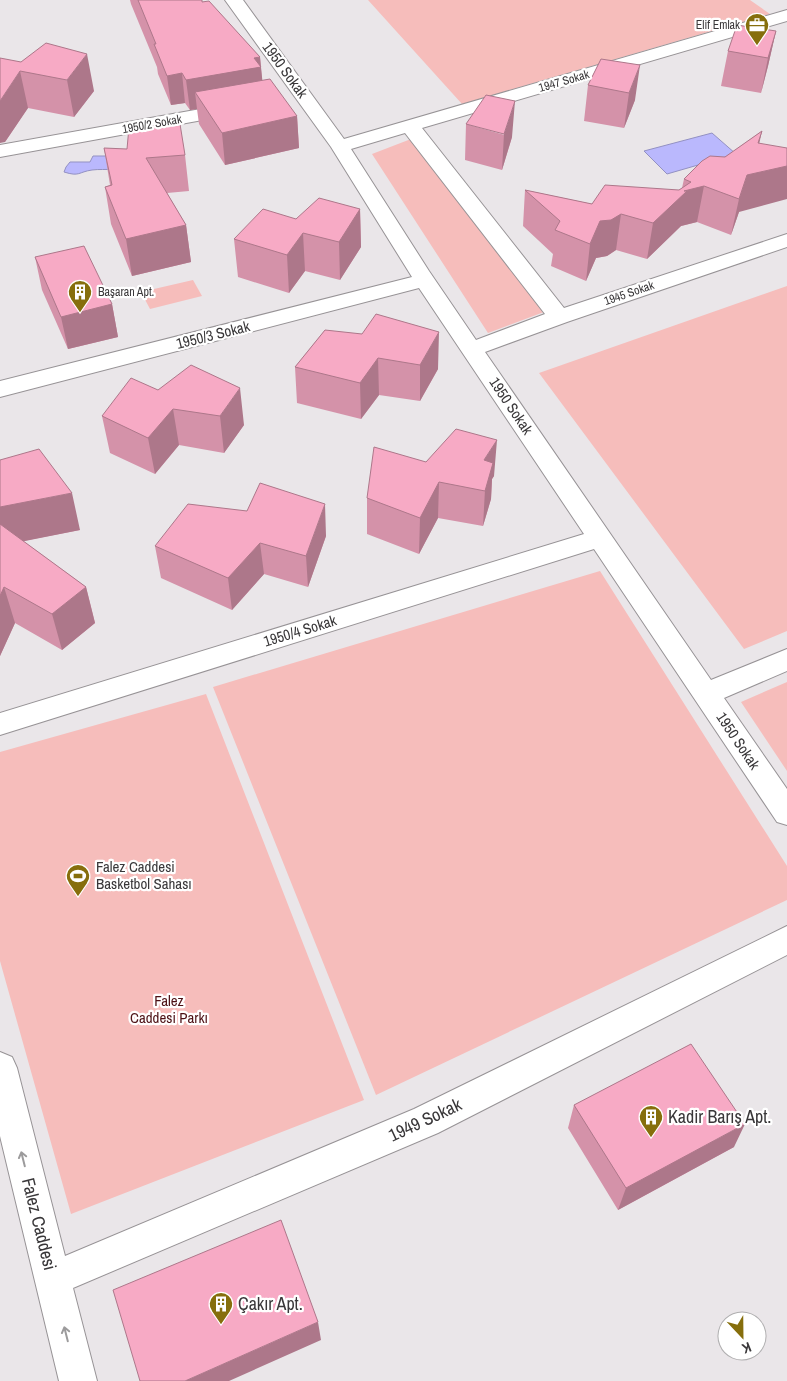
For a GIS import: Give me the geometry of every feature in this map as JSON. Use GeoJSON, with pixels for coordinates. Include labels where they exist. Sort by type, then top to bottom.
{"type":"FeatureCollection","features":[{"type":"Feature","properties":{"kind":"street","name":"1950 Sokak"},"geometry":{"type":"LineString","coordinates":[[234,0],[340,146],[418,272],[426,280],[787,813]]}},
{"type":"Feature","properties":{"kind":"street"},"geometry":{"type":"LineString","coordinates":[[781,0],[787,5]]}},
{"type":"Feature","properties":{"kind":"street","name":"1947 Sokak"},"geometry":{"type":"LineString","coordinates":[[340,146],[787,15]]}},
{"type":"Feature","properties":{"kind":"street"},"geometry":{"type":"LineString","coordinates":[[285,100],[305,97]]}},
{"type":"Feature","properties":{"kind":"street","name":"1950/2 Sokak"},"geometry":{"type":"LineString","coordinates":[[0,151],[256,106]]}},
{"type":"Feature","properties":{"kind":"street"},"geometry":{"type":"LineString","coordinates":[[410,126],[559,317]]}},
{"type":"Feature","properties":{"kind":"street","name":"1945 Sokak"},"geometry":{"type":"LineString","coordinates":[[473,349],[559,317],[787,240]]}},
{"type":"Feature","properties":{"kind":"street","name":"1950/3 Sokak"},"geometry":{"type":"LineString","coordinates":[[0,389],[426,280]]}},
{"type":"Feature","properties":{"kind":"street","name":"1950/4 Sokak"},"geometry":{"type":"LineString","coordinates":[[0,724],[600,538]]}},
{"type":"Feature","properties":{"kind":"street"},"geometry":{"type":"LineString","coordinates":[[706,694],[787,659]]}},
{"type":"Feature","properties":{"kind":"street","name":"1949 Sokak"},"geometry":{"type":"LineString","coordinates":[[52,1279],[426,1121],[787,940]]}},
{"type":"Feature","properties":{"kind":"street","name":"Falez Caddesi"},"geometry":{"type":"LineString","coordinates":[[0,1068],[78,1381]]}},
{"type":"Feature","properties":{"kind":"green space"},"geometry":{"type":"Polygon","coordinates":[[[368,0],[750,0],[770,14],[462,104],[368,0]]]}},
{"type":"Feature","properties":{"kind":"green space"},"geometry":{"type":"Polygon","coordinates":[[[411,139],[544,312],[488,333],[372,154],[411,139]]]}},
{"type":"Feature","properties":{"kind":"green space"},"geometry":{"type":"Polygon","coordinates":[[[193,280],[202,296],[150,309],[141,292],[193,280]]]}},
{"type":"Feature","properties":{"kind":"green space"},"geometry":{"type":"Polygon","coordinates":[[[787,286],[787,631],[744,649],[539,373],[787,286]]]}},
{"type":"Feature","properties":{"kind":"green space"},"geometry":{"type":"Polygon","coordinates":[[[600,571],[787,866],[787,900],[376,1095],[213,687],[600,571]]]}},
{"type":"Feature","properties":{"kind":"green space"},"geometry":{"type":"Polygon","coordinates":[[[787,682],[787,771],[741,702],[787,682]]]}},
{"type":"Feature","properties":{"kind":"green space","name":"Falez Caddesi Parkı"},"geometry":{"type":"Polygon","coordinates":[[[206,694],[364,1100],[71,1214],[0,961],[0,752],[206,694]]]}},
{"type":"Feature","properties":{"kind":"water"},"geometry":{"type":"Polygon","coordinates":[[[712,133],[736,154],[667,174],[644,151],[712,133]]]}},
{"type":"Feature","properties":{"kind":"water"},"geometry":{"type":"Polygon","coordinates":[[[93,156],[111,156],[113,169],[92,170],[76,174],[64,172],[70,162],[90,162],[93,156]]]}},
{"type":"Feature","properties":{"kind":"building"},"geometry":{"type":"Polygon","coordinates":[[[138,0],[209,1],[260,57],[254,58],[261,67],[186,80],[182,73],[167,76],[138,0]]]}},
{"type":"Feature","properties":{"kind":"building"},"geometry":{"type":"Polygon","coordinates":[[[737,25],[776,31],[768,58],[728,51],[737,25]]]}},
{"type":"Feature","properties":{"kind":"building"},"geometry":{"type":"Polygon","coordinates":[[[46,43],[87,54],[67,80],[20,71],[0,101],[0,58],[21,62],[46,43]]]}},
{"type":"Feature","properties":{"kind":"building"},"geometry":{"type":"Polygon","coordinates":[[[601,59],[640,65],[629,93],[588,85],[601,59]]]}},
{"type":"Feature","properties":{"kind":"building"},"geometry":{"type":"Polygon","coordinates":[[[270,79],[297,116],[222,133],[195,92],[270,79]]]}},
{"type":"Feature","properties":{"kind":"building"},"geometry":{"type":"Polygon","coordinates":[[[486,95],[515,101],[504,134],[466,124],[486,95]]]}},
{"type":"Feature","properties":{"kind":"building"},"geometry":{"type":"Polygon","coordinates":[[[180,124],[185,155],[146,158],[186,225],[126,239],[105,187],[112,185],[104,148],[127,149],[129,127],[180,124]]]}},
{"type":"Feature","properties":{"kind":"building"},"geometry":{"type":"Polygon","coordinates":[[[762,131],[758,143],[787,148],[787,166],[747,175],[739,199],[704,186],[684,191],[687,191],[653,223],[621,214],[611,220],[600,221],[590,244],[555,230],[560,221],[525,190],[592,204],[605,185],[679,190],[691,182],[684,179],[702,161],[710,156],[725,157],[762,131]]]}},
{"type":"Feature","properties":{"kind":"building"},"geometry":{"type":"Polygon","coordinates":[[[319,198],[360,209],[339,242],[303,233],[287,255],[234,239],[263,209],[296,219],[319,198]]]}},
{"type":"Feature","properties":{"kind":"building"},"geometry":{"type":"Polygon","coordinates":[[[84,246],[112,304],[61,317],[35,257],[84,246]]]}},
{"type":"Feature","properties":{"kind":"building"},"geometry":{"type":"Polygon","coordinates":[[[376,314],[439,332],[420,365],[378,358],[360,383],[295,367],[325,330],[362,334],[376,314]]]}},
{"type":"Feature","properties":{"kind":"building"},"geometry":{"type":"Polygon","coordinates":[[[191,365],[240,388],[220,416],[173,409],[148,438],[102,416],[131,378],[158,390],[191,365]]]}},
{"type":"Feature","properties":{"kind":"building"},"geometry":{"type":"Polygon","coordinates":[[[456,429],[497,440],[484,460],[493,463],[485,491],[439,482],[420,518],[367,498],[374,447],[426,462],[456,429]]]}},
{"type":"Feature","properties":{"kind":"building"},"geometry":{"type":"Polygon","coordinates":[[[39,449],[72,493],[0,507],[0,460],[39,449]]]}},
{"type":"Feature","properties":{"kind":"building"},"geometry":{"type":"Polygon","coordinates":[[[260,483],[325,504],[306,556],[260,543],[228,578],[155,546],[188,504],[247,511],[260,483]]]}},
{"type":"Feature","properties":{"kind":"building"},"geometry":{"type":"Polygon","coordinates":[[[0,524],[86,587],[52,614],[4,587],[0,596],[0,524]]]}},
{"type":"Feature","properties":{"kind":"building","name":"Kadir Barış Apt."},"geometry":{"type":"Polygon","coordinates":[[[691,1044],[745,1124],[626,1188],[574,1105],[691,1044]]]}},
{"type":"Feature","properties":{"kind":"building","name":"Çakır Apt."},"geometry":{"type":"Polygon","coordinates":[[[281,1220],[318,1322],[185,1381],[140,1381],[113,1290],[281,1220]]]}},
{"type":"Feature","properties":{"kind":"place","name":"Elif Emlak"},"geometry":{"type":"Point","coordinates":[757,46]}},
{"type":"Feature","properties":{"kind":"place","name":"Başaran Apt."},"geometry":{"type":"Point","coordinates":[80,313]}},
{"type":"Feature","properties":{"kind":"place","name":"Falez Caddesi Basketbol Sahası"},"geometry":{"type":"Point","coordinates":[78,897]}},
{"type":"Feature","properties":{"kind":"place","name":"Kadir Barış Apt."},"geometry":{"type":"Point","coordinates":[651,1138]}},
{"type":"Feature","properties":{"kind":"place","name":"Çakır Apt."},"geometry":{"type":"Point","coordinates":[221,1325]}}]}
